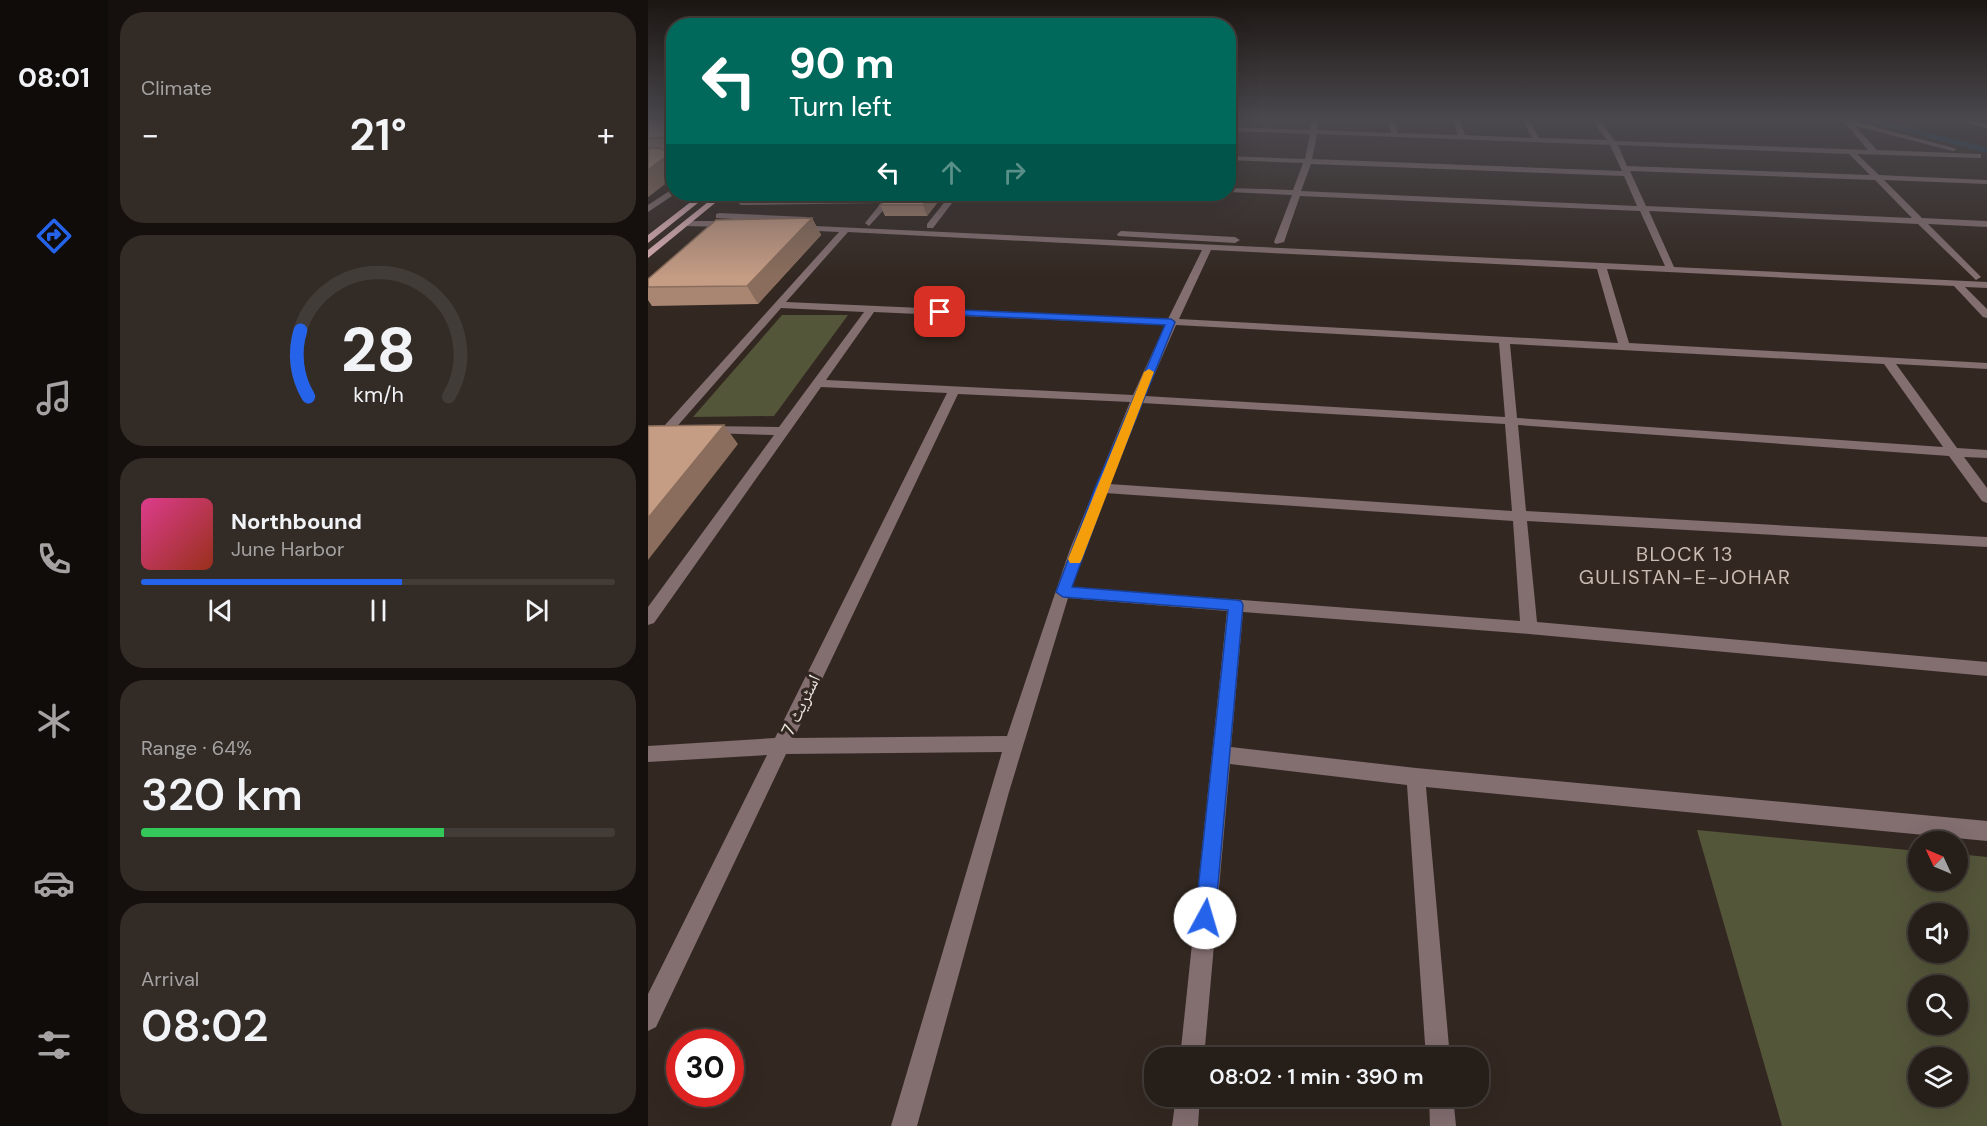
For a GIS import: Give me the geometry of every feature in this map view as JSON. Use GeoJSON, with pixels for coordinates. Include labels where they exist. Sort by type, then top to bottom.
{"type":"FeatureCollection","features":[{"type":"Feature","properties":{"kind":"main road"},"geometry":{"type":"LineString","coordinates":[[648,240],[696,201]]}},
{"type":"Feature","properties":{"kind":"main road"},"geometry":{"type":"LineString","coordinates":[[648,255],[713,201]]}},
{"type":"Feature","properties":{"kind":"street"},"geometry":{"type":"LineString","coordinates":[[1280,242],[1304,172]]}},
{"type":"Feature","properties":{"kind":"street"},"geometry":{"type":"LineString","coordinates":[[1625,172],[1671,270]]}},
{"type":"Feature","properties":{"kind":"street"},"geometry":{"type":"LineString","coordinates":[[1645,172],[1987,182]]}},
{"type":"Feature","properties":{"kind":"street"},"geometry":{"type":"LineString","coordinates":[[1869,172],[1976,277]]}},
{"type":"Feature","properties":{"kind":"street"},"geometry":{"type":"LineString","coordinates":[[1236,190],[1987,224]]}},
{"type":"Feature","properties":{"kind":"street"},"geometry":{"type":"LineString","coordinates":[[648,209],[666,196]]}},
{"type":"Feature","properties":{"kind":"street"},"geometry":{"type":"LineString","coordinates":[[702,237],[741,202],[814,201]]}},
{"type":"Feature","properties":{"kind":"street"},"geometry":{"type":"LineString","coordinates":[[869,223],[887,201]]}},
{"type":"Feature","properties":{"kind":"street"},"geometry":{"type":"LineString","coordinates":[[930,226],[950,201]]}},
{"type":"Feature","properties":{"kind":"street"},"geometry":{"type":"LineString","coordinates":[[695,215],[1280,242],[1350,250],[1601,267],[1987,285]]}},
{"type":"Feature","properties":{"kind":"street"},"geometry":{"type":"LineString","coordinates":[[685,224],[1207,249],[1350,250],[1666,260],[1987,277]]}},
{"type":"Feature","properties":{"kind":"street"},"geometry":{"type":"LineString","coordinates":[[784,430],[663,428],[779,305],[845,230]]}},
{"type":"Feature","properties":{"kind":"street"},"geometry":{"type":"LineString","coordinates":[[904,1126],[1015,744],[1063,592],[1138,399],[1171,322],[1207,249]]}},
{"type":"Feature","properties":{"kind":"street"},"geometry":{"type":"LineString","coordinates":[[1601,267],[1625,347]]}},
{"type":"Feature","properties":{"kind":"street"},"geometry":{"type":"LineString","coordinates":[[1956,283],[1987,315]]}},
{"type":"Feature","properties":{"kind":"street"},"geometry":{"type":"LineString","coordinates":[[779,305],[1171,322],[1987,366]]}},
{"type":"Feature","properties":{"kind":"street"},"geometry":{"type":"LineString","coordinates":[[648,619],[871,309]]}},
{"type":"Feature","properties":{"kind":"street"},"geometry":{"type":"LineString","coordinates":[[1504,340],[1529,628]]}},
{"type":"Feature","properties":{"kind":"street"},"geometry":{"type":"LineString","coordinates":[[1887,360],[1987,498]]}},
{"type":"Feature","properties":{"kind":"street"},"geometry":{"type":"LineString","coordinates":[[816,383],[1511,420],[1987,454]]}},
{"type":"Feature","properties":{"kind":"street","name":"اسٹریٹ 7"},"geometry":{"type":"LineString","coordinates":[[648,1019],[954,390]]}},
{"type":"Feature","properties":{"kind":"street"},"geometry":{"type":"LineString","coordinates":[[1102,488],[1519,516],[1987,542]]}},
{"type":"Feature","properties":{"kind":"street"},"geometry":{"type":"LineString","coordinates":[[1063,592],[1529,628],[1987,669]]}},
{"type":"Feature","properties":{"kind":"street"},"geometry":{"type":"LineString","coordinates":[[1193,1047],[1236,605]]}},
{"type":"Feature","properties":{"kind":"street"},"geometry":{"type":"LineString","coordinates":[[648,754],[781,746],[1015,744]]}},
{"type":"Feature","properties":{"kind":"street"},"geometry":{"type":"LineString","coordinates":[[1221,754],[1416,777],[1987,831]]}},
{"type":"Feature","properties":{"kind":"street"},"geometry":{"type":"LineString","coordinates":[[1416,777],[1437,1047]]}},
{"type":"Feature","properties":{"kind":"street"},"geometry":{"type":"LineString","coordinates":[[1185,1126],[1187,1107]]}},
{"type":"Feature","properties":{"kind":"street"},"geometry":{"type":"LineString","coordinates":[[1442,1107],[1443,1126]]}},
{"type":"Feature","properties":{"kind":"green space"},"geometry":{"type":"Polygon","coordinates":[[[782,315],[848,315],[774,416],[693,417],[782,315]]]}},
{"type":"Feature","properties":{"kind":"green space"},"geometry":{"type":"Polygon","coordinates":[[[1697,830],[1908,850],[1908,891],[1968,891],[1968,855],[1987,857],[1987,1126],[1782,1126],[1697,830]]]}},
{"type":"Feature","properties":{"kind":"building"},"geometry":{"type":"Polygon","coordinates":[[[884,201],[926,201],[923,205],[880,205],[884,201]]]}},
{"type":"Feature","properties":{"kind":"building"},"geometry":{"type":"Polygon","coordinates":[[[812,218],[747,286],[648,287],[648,279],[716,220],[812,218]]]}},
{"type":"Feature","properties":{"kind":"building"},"geometry":{"type":"Polygon","coordinates":[[[724,425],[648,518],[648,426],[724,425]]]}},
{"type":"Feature","properties":{"kind":"slow traffic"},"geometry":{"type":"LineString","coordinates":[[1075,559],[1149,372]]}},
{"type":"Feature","properties":{"kind":"district","name":"BLOCK 13 GULISTAN-E-JOHAR"},"geometry":{"type":"Point","coordinates":[1685,566]}},
{"type":"Feature","properties":{"kind":"route"},"geometry":{"type":"LineString","coordinates":[[940,312],[1171,322],[1102,488],[1063,592],[1236,605],[1205,918]]}}]}
